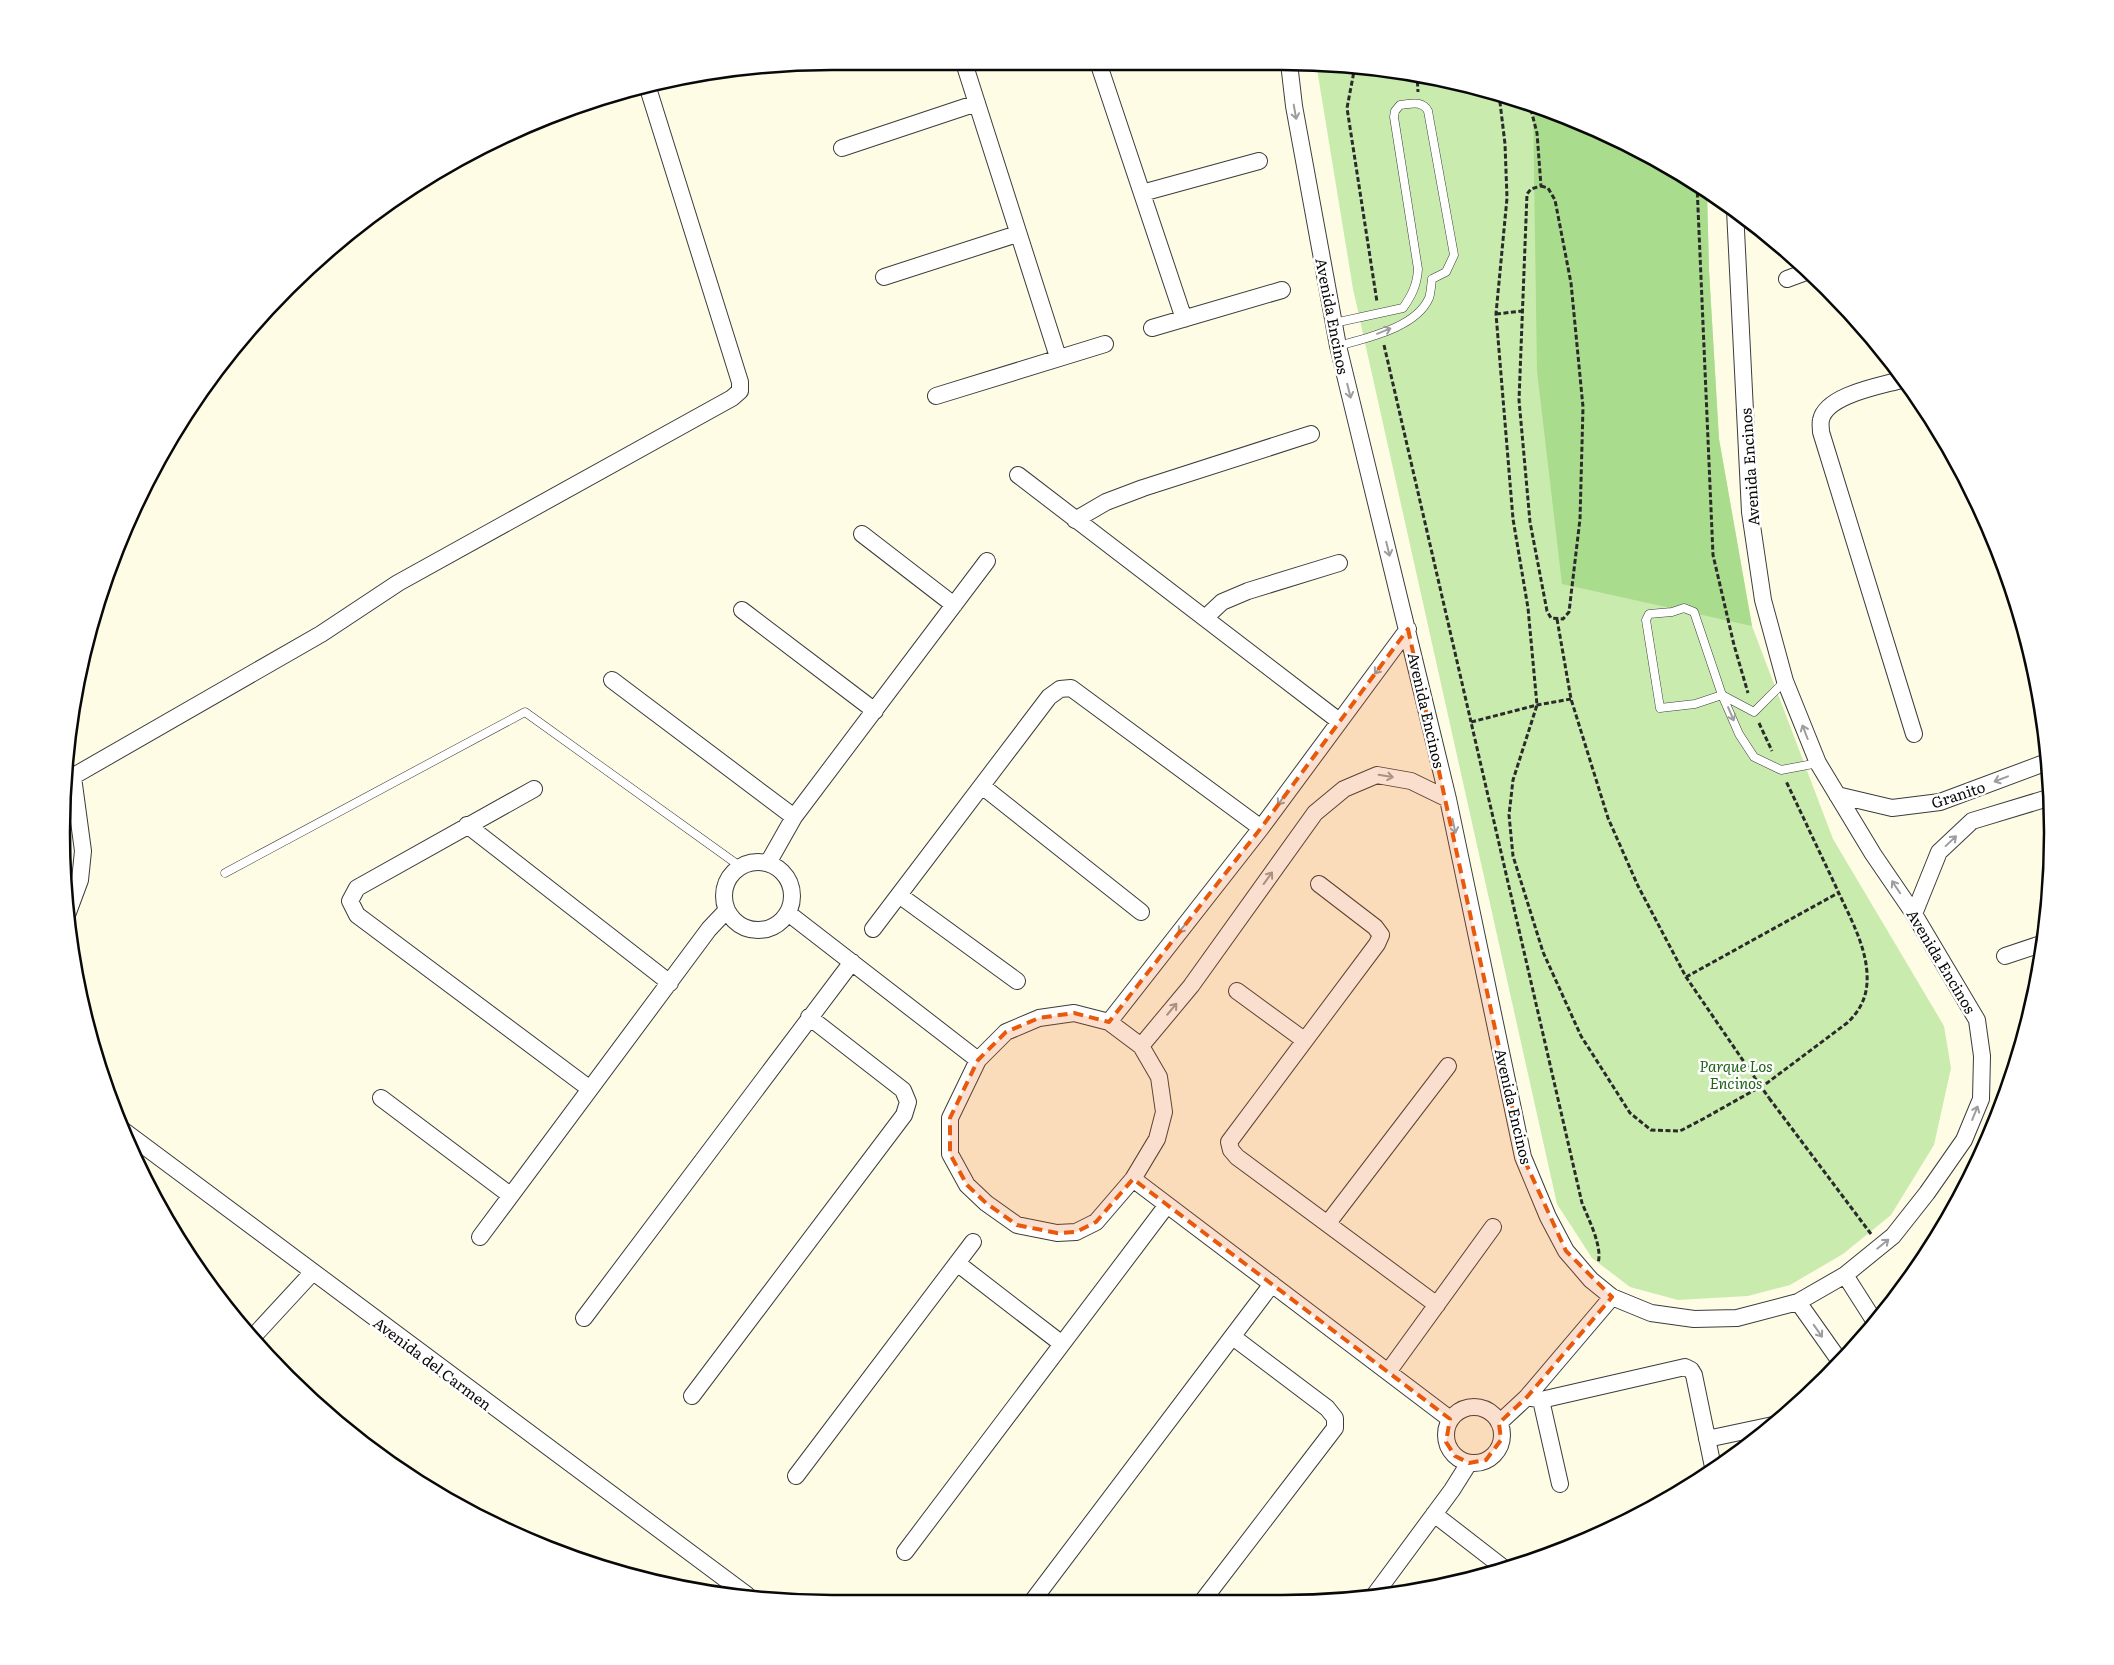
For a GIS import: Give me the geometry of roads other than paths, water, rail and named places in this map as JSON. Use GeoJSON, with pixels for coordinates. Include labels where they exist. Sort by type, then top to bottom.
{"type":"FeatureCollection","features":[{"type":"Feature","properties":{"kind":"street"},"geometry":{"type":"LineString","coordinates":[[967,70],[1017,234],[1058,357]]}},
{"type":"Feature","properties":{"kind":"street"},"geometry":{"type":"LineString","coordinates":[[1101,70],[1184,319]]}},
{"type":"Feature","properties":{"kind":"street","name":"Avenida Encinos"},"geometry":{"type":"LineString","coordinates":[[1290,70],[1294,106],[1338,346],[1448,799],[1523,1157],[1552,1225],[1566,1251],[1591,1280],[1612,1297],[1651,1314],[1694,1319],[1737,1318],[1798,1302],[1845,1275],[1893,1236],[1922,1200],[1964,1140],[1981,1099],[1982,1056],[1977,1020],[1914,914],[1873,854],[1818,763],[1786,681],[1763,600],[1750,512],[1737,221]]}},
{"type":"Feature","properties":{"kind":"street"},"geometry":{"type":"LineString","coordinates":[[73,777],[321,634],[398,583],[732,398],[740,391],[740,382],[649,93]]}},
{"type":"Feature","properties":{"kind":"street"},"geometry":{"type":"LineString","coordinates":[[842,148],[977,103]]}},
{"type":"Feature","properties":{"kind":"street"},"geometry":{"type":"LineString","coordinates":[[1142,193],[1259,161]]}},
{"type":"Feature","properties":{"kind":"street"},"geometry":{"type":"LineString","coordinates":[[884,277],[1017,234]]}},
{"type":"Feature","properties":{"kind":"street"},"geometry":{"type":"LineString","coordinates":[[1787,279],[1800,274]]}},
{"type":"Feature","properties":{"kind":"street"},"geometry":{"type":"LineString","coordinates":[[1152,328],[1282,290]]}},
{"type":"Feature","properties":{"kind":"street"},"geometry":{"type":"LineString","coordinates":[[936,396],[1105,344]]}},
{"type":"Feature","properties":{"kind":"street"},"geometry":{"type":"LineString","coordinates":[[1896,382],[1838,399],[1829,406],[1821,420],[1822,432],[1914,734]]}},
{"type":"Feature","properties":{"kind":"street"},"geometry":{"type":"LineString","coordinates":[[1075,520],[1106,502],[1143,488],[1311,434]]}},
{"type":"Feature","properties":{"kind":"street"},"geometry":{"type":"LineString","coordinates":[[1018,475],[1340,721]]}},
{"type":"Feature","properties":{"kind":"street"},"geometry":{"type":"LineString","coordinates":[[862,534],[954,605]]}},
{"type":"Feature","properties":{"kind":"street"},"geometry":{"type":"LineString","coordinates":[[768,863],[794,817],[987,561]]}},
{"type":"Feature","properties":{"kind":"street"},"geometry":{"type":"LineString","coordinates":[[1205,618],[1222,602],[1248,591],[1339,563]]}},
{"type":"Feature","properties":{"kind":"street"},"geometry":{"type":"LineString","coordinates":[[742,610],[875,710]]}},
{"type":"Feature","properties":{"kind":"street"},"geometry":{"type":"LineString","coordinates":[[1109,1022],[1261,828],[1408,629]]}},
{"type":"Feature","properties":{"kind":"street"},"geometry":{"type":"LineString","coordinates":[[612,680],[794,817]]}},
{"type":"Feature","properties":{"kind":"street"},"geometry":{"type":"LineString","coordinates":[[873,929],[1049,697],[1060,690],[1072,688],[1261,828]]}},
{"type":"Feature","properties":{"kind":"street","name":"Granito"},"geometry":{"type":"LineString","coordinates":[[1837,795],[1892,808],[1940,802],[2040,765]]}},
{"type":"Feature","properties":{"kind":"street"},"geometry":{"type":"LineString","coordinates":[[1141,1046],[1191,986],[1315,813],[1344,789],[1377,775],[1411,781],[1448,799]]}},
{"type":"Feature","properties":{"kind":"street"},"geometry":{"type":"LineString","coordinates":[[982,786],[1140,912]]}},
{"type":"Feature","properties":{"kind":"street"},"geometry":{"type":"LineString","coordinates":[[534,789],[466,825],[357,888],[350,901],[357,915],[590,1089]]}},
{"type":"Feature","properties":{"kind":"street"},"geometry":{"type":"LineString","coordinates":[[72,792],[83,851],[80,880],[74,897]]}},
{"type":"Feature","properties":{"kind":"street","name":"Granito"},"geometry":{"type":"LineString","coordinates":[[1914,914],[1939,852],[1972,822],[2043,800]]}},
{"type":"Feature","properties":{"kind":"street"},"geometry":{"type":"LineString","coordinates":[[466,825],[670,983]]}},
{"type":"Feature","properties":{"kind":"street"},"geometry":{"type":"LineString","coordinates":[[754,862],[768,863],[781,871],[790,883],[792,898],[788,913],[778,924],[764,930],[749,929],[736,922],[727,910],[724,894],[729,878],[741,867],[754,862]]}},
{"type":"Feature","properties":{"kind":"street"},"geometry":{"type":"LineString","coordinates":[[1319,884],[1376,927],[1381,935],[1377,944],[1229,1142],[1231,1150],[1237,1157],[1437,1305]]}},
{"type":"Feature","properties":{"kind":"street"},"geometry":{"type":"LineString","coordinates":[[899,895],[1017,982]]}},
{"type":"Feature","properties":{"kind":"street"},"geometry":{"type":"LineString","coordinates":[[480,1237],[709,929],[727,910]]}},
{"type":"Feature","properties":{"kind":"street"},"geometry":{"type":"LineString","coordinates":[[788,913],[978,1060]]}},
{"type":"Feature","properties":{"kind":"street"},"geometry":{"type":"LineString","coordinates":[[2006,956],[2035,946]]}},
{"type":"Feature","properties":{"kind":"street"},"geometry":{"type":"LineString","coordinates":[[584,1318],[852,962]]}},
{"type":"Feature","properties":{"kind":"street"},"geometry":{"type":"LineString","coordinates":[[1237,991],[1304,1040]]}},
{"type":"Feature","properties":{"kind":"street"},"geometry":{"type":"LineString","coordinates":[[1074,1013],[1109,1022],[1141,1046],[1159,1077],[1164,1112],[1157,1139],[1133,1179],[1096,1222],[1076,1232],[1057,1234],[1017,1225],[986,1203],[967,1185],[950,1154],[950,1118],[978,1060],[1006,1032],[1039,1018],[1074,1013]]}},
{"type":"Feature","properties":{"kind":"street"},"geometry":{"type":"LineString","coordinates":[[692,1396],[904,1115],[908,1102],[903,1090],[809,1017]]}},
{"type":"Feature","properties":{"kind":"street"},"geometry":{"type":"LineString","coordinates":[[1328,1223],[1448,1066]]}},
{"type":"Feature","properties":{"kind":"street"},"geometry":{"type":"LineString","coordinates":[[381,1098],[510,1195]]}},
{"type":"Feature","properties":{"kind":"street","name":"Avenida del Carmen"},"geometry":{"type":"LineString","coordinates":[[135,1139],[312,1273],[738,1589]]}},
{"type":"Feature","properties":{"kind":"street"},"geometry":{"type":"LineString","coordinates":[[1133,1179],[1450,1419]]}},
{"type":"Feature","properties":{"kind":"street"},"geometry":{"type":"LineString","coordinates":[[905,1552],[1167,1205]]}},
{"type":"Feature","properties":{"kind":"street"},"geometry":{"type":"LineString","coordinates":[[1388,1372],[1493,1227]]}},
{"type":"Feature","properties":{"kind":"street"},"geometry":{"type":"LineString","coordinates":[[796,1476],[973,1242]]}},
{"type":"Feature","properties":{"kind":"street"},"geometry":{"type":"LineString","coordinates":[[957,1263],[1062,1344]]}},
{"type":"Feature","properties":{"kind":"street"},"geometry":{"type":"LineString","coordinates":[[257,1333],[312,1273]]}},
{"type":"Feature","properties":{"kind":"street"},"geometry":{"type":"LineString","coordinates":[[1845,1275],[1871,1316]]}},
{"type":"Feature","properties":{"kind":"street"},"geometry":{"type":"LineString","coordinates":[[1037,1595],[1272,1284]]}},
{"type":"Feature","properties":{"kind":"street"},"geometry":{"type":"LineString","coordinates":[[1499,1423],[1534,1398],[1612,1297]]}},
{"type":"Feature","properties":{"kind":"street"},"geometry":{"type":"LineString","coordinates":[[1798,1302],[1836,1356]]}},
{"type":"Feature","properties":{"kind":"street"},"geometry":{"type":"LineString","coordinates":[[1206,1595],[1335,1428],[1335,1418],[1327,1408],[1233,1337]]}},
{"type":"Feature","properties":{"kind":"street"},"geometry":{"type":"LineString","coordinates":[[1534,1398],[1685,1367],[1691,1370],[1694,1376],[1712,1461]]}},
{"type":"Feature","properties":{"kind":"street"},"geometry":{"type":"LineString","coordinates":[[1534,1398],[1560,1484]]}},
{"type":"Feature","properties":{"kind":"street"},"geometry":{"type":"LineString","coordinates":[[1476,1407],[1485,1410],[1493,1415],[1499,1423],[1501,1432],[1498,1448],[1486,1460],[1469,1463],[1455,1456],[1446,1442],[1450,1419],[1457,1412],[1466,1408],[1476,1407]]}},
{"type":"Feature","properties":{"kind":"street"},"geometry":{"type":"LineString","coordinates":[[1707,1439],[1756,1429]]}},
{"type":"Feature","properties":{"kind":"street"},"geometry":{"type":"LineString","coordinates":[[1380,1588],[1469,1463]]}},
{"type":"Feature","properties":{"kind":"street"},"geometry":{"type":"LineString","coordinates":[[1434,1514],[1498,1563]]}},
{"type":"Feature","properties":{"kind":"lane"},"geometry":{"type":"LineString","coordinates":[[1334,323],[1403,308],[1418,280],[1394,117],[1395,111],[1400,106],[1419,103],[1426,107],[1428,112],[1454,255],[1446,272],[1432,279]]}},
{"type":"Feature","properties":{"kind":"lane"},"geometry":{"type":"LineString","coordinates":[[1418,270],[1432,279]]}},
{"type":"Feature","properties":{"kind":"lane"},"geometry":{"type":"LineString","coordinates":[[1338,346],[1381,333],[1408,321],[1419,313],[1430,297],[1432,279]]}},
{"type":"Feature","properties":{"kind":"lane"},"geometry":{"type":"LineString","coordinates":[[1786,681],[1754,712],[1722,695],[1694,704],[1660,708],[1646,620],[1649,614],[1672,612],[1684,608],[1694,612],[1722,695],[1739,734],[1754,757],[1781,770],[1818,763]]}},
{"type":"Feature","properties":{"kind":"lane"},"geometry":{"type":"LineString","coordinates":[[225,873],[525,712],[741,867]]}},
{"type":"Feature","properties":{"kind":"park label","name":"Parque Los Encinos"},"geometry":{"type":"Point","coordinates":[1736,1074]}}]}
